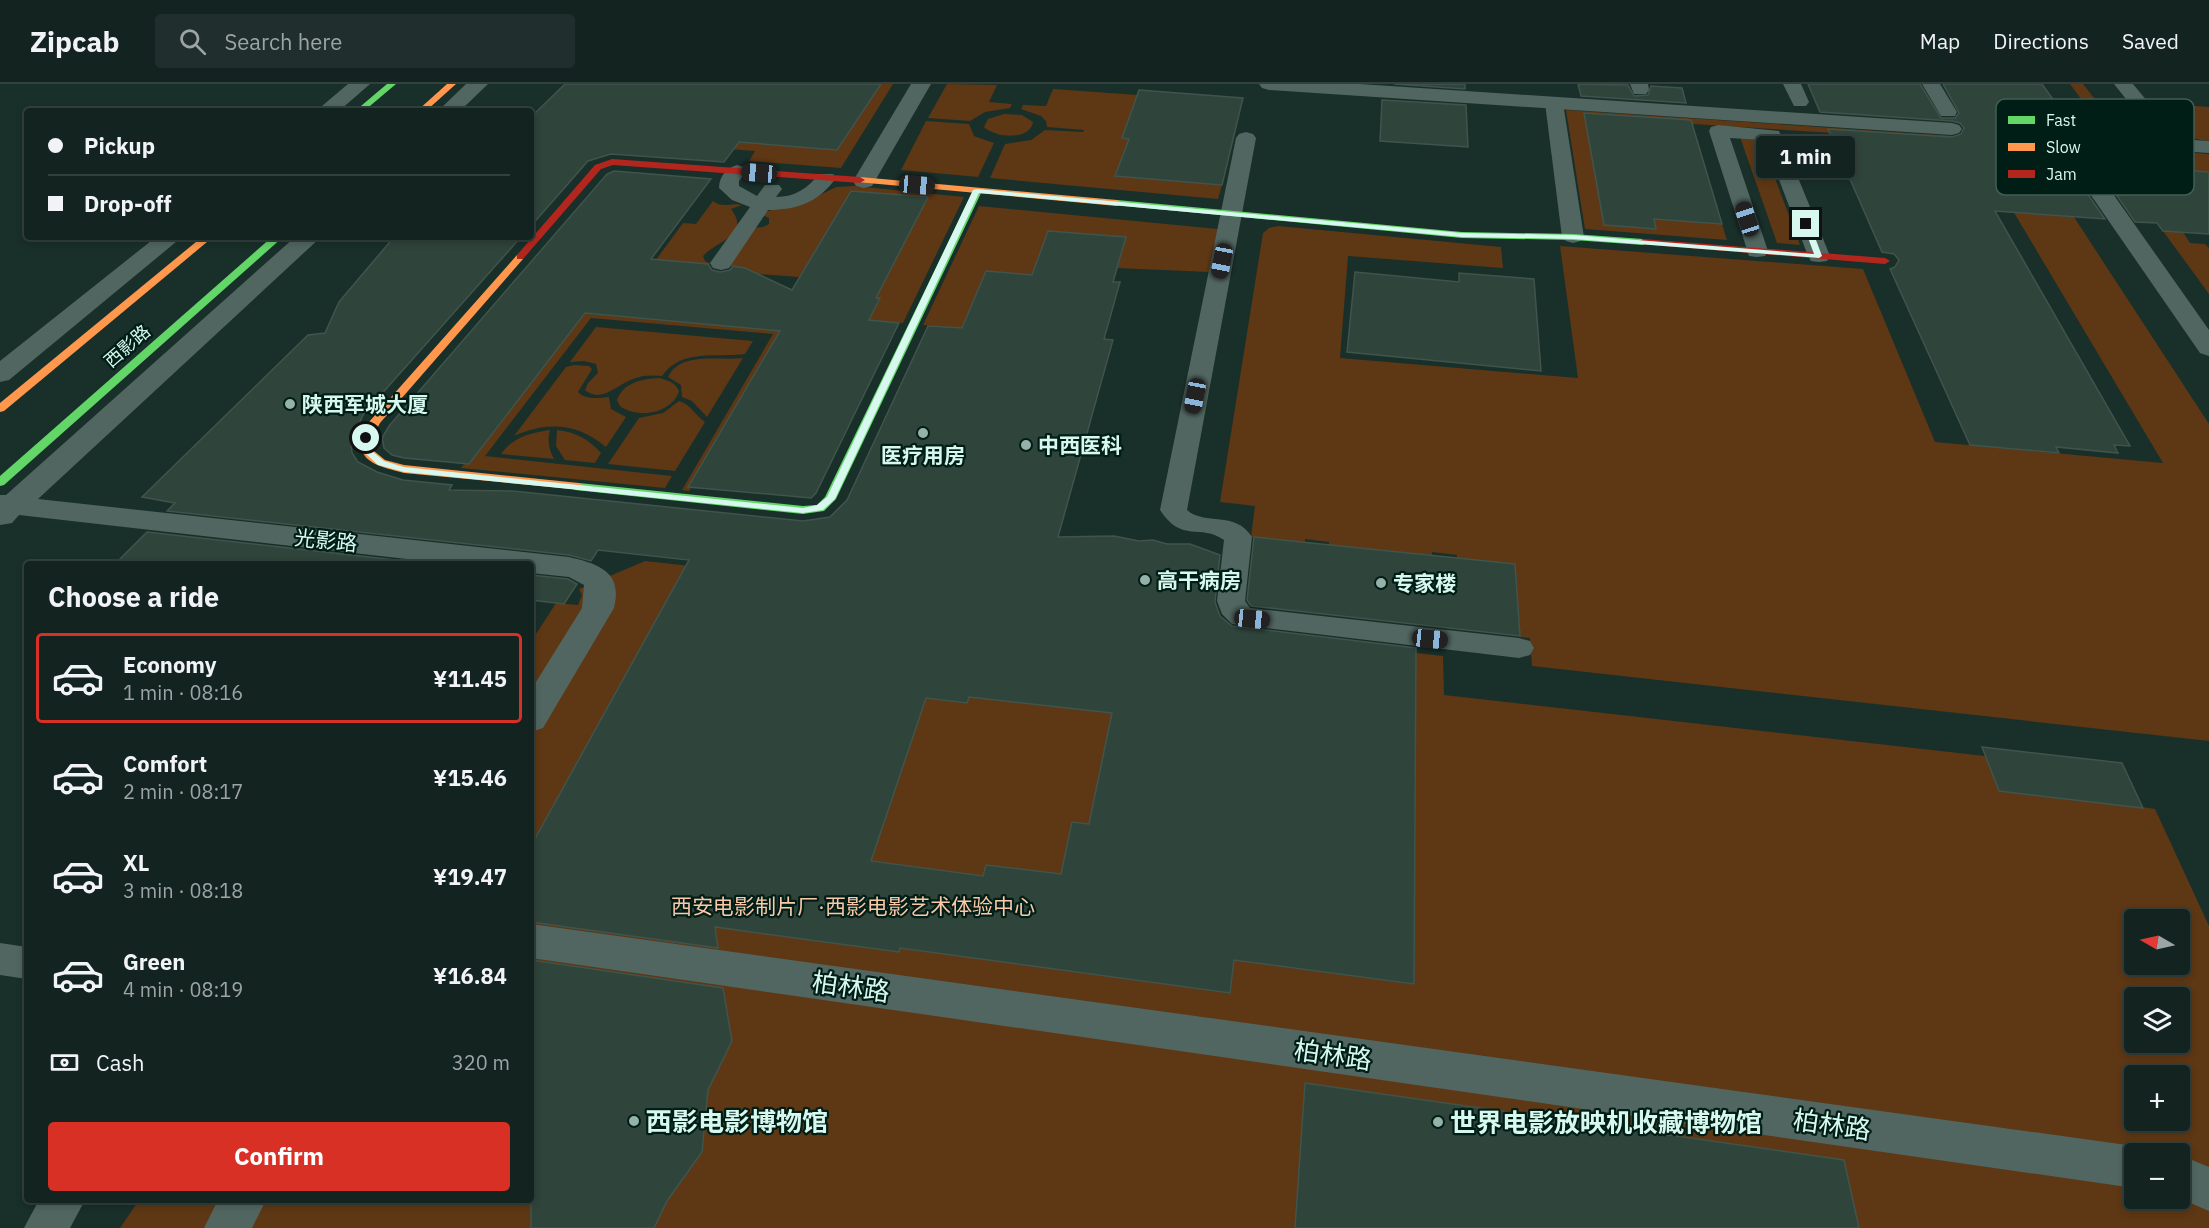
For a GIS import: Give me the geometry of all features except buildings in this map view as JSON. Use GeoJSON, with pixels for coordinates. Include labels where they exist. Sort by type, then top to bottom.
{"type":"FeatureCollection","features":[{"type":"Feature","properties":{"kind":"street"},"geometry":{"type":"LineString","coordinates":[[330,108],[360,84]]}},
{"type":"Feature","properties":{"kind":"street"},"geometry":{"type":"LineString","coordinates":[[363,108],[392,84]]}},
{"type":"Feature","properties":{"kind":"street"},"geometry":{"type":"LineString","coordinates":[[424,108],[452,84]]}},
{"type":"Feature","properties":{"kind":"street"},"geometry":{"type":"LineString","coordinates":[[451,108],[478,84]]}},
{"type":"Feature","properties":{"kind":"street"},"geometry":{"type":"LineString","coordinates":[[864,181],[921,84]]}},
{"type":"Feature","properties":{"kind":"street"},"geometry":{"type":"LineString","coordinates":[[1269,84],[1374,87],[1554,103],[1950,121]]}},
{"type":"Feature","properties":{"kind":"street"},"geometry":{"type":"LineString","coordinates":[[2194,146],[2209,147]]}},
{"type":"Feature","properties":{"kind":"street"},"geometry":{"type":"LineString","coordinates":[[977,190],[830,499],[820,508],[803,510],[404,469],[381,463],[368,452],[366,438],[375,422],[598,167],[619,162],[977,190],[1462,235],[1573,237],[1885,261]]}},
{"type":"Feature","properties":{"kind":"street"},"geometry":{"type":"LineString","coordinates":[[2102,195],[2209,348]]}},
{"type":"Feature","properties":{"kind":"street"},"geometry":{"type":"LineString","coordinates":[[0,374],[166,240]]}},
{"type":"Feature","properties":{"kind":"street","name":"西影路"},"geometry":{"type":"LineString","coordinates":[[0,409],[204,240]]}},
{"type":"Feature","properties":{"kind":"street","name":"西影路"},"geometry":{"type":"LineString","coordinates":[[3,502],[275,240]]}},
{"type":"Feature","properties":{"kind":"street"},"geometry":{"type":"LineString","coordinates":[[3,502],[306,240]]}},
{"type":"Feature","properties":{"kind":"street","name":"光影路"},"geometry":{"type":"LineString","coordinates":[[3,502],[514,561]]}},
{"type":"Feature","properties":{"kind":"street","name":"光影路"},"geometry":{"type":"LineString","coordinates":[[534,563],[586,572],[593,576],[601,587],[602,594],[598,608],[534,714]]}},
{"type":"Feature","properties":{"kind":"street","name":"柏林路"},"geometry":{"type":"LineString","coordinates":[[534,941],[2124,1166]]}},
{"type":"Feature","properties":{"kind":"street"},"geometry":{"type":"LineString","coordinates":[[2190,1181],[2209,1189]]}},
{"type":"Feature","properties":{"kind":"street"},"geometry":{"type":"LineString","coordinates":[[227,1228],[241,1203]]}},
{"type":"Feature","properties":{"kind":"lane"},"geometry":{"type":"LineString","coordinates":[[1792,84],[1800,102]]}},
{"type":"Feature","properties":{"kind":"lane"},"geometry":{"type":"LineString","coordinates":[[1931,84],[1950,121]]}},
{"type":"Feature","properties":{"kind":"lane"},"geometry":{"type":"LineString","coordinates":[[2123,84],[2135,99]]}},
{"type":"Feature","properties":{"kind":"lane"},"geometry":{"type":"LineString","coordinates":[[1554,103],[1573,237]]}},
{"type":"Feature","properties":{"kind":"lane"},"geometry":{"type":"LineString","coordinates":[[1757,251],[1718,131],[1772,135],[1819,256]]}},
{"type":"Feature","properties":{"kind":"lane"},"geometry":{"type":"LineString","coordinates":[[1246,138],[1173,510],[1177,518],[1228,528],[1238,537],[1232,607],[1242,617],[1519,648]]}},
{"type":"Feature","properties":{"kind":"lane"},"geometry":{"type":"LineString","coordinates":[[737,171],[729,180],[729,188],[736,196],[762,203],[794,200],[810,195],[821,187],[826,178]]}},
{"type":"Feature","properties":{"kind":"lane"},"geometry":{"type":"LineString","coordinates":[[721,263],[782,174]]}},
{"type":"Feature","properties":{"kind":"lane"},"geometry":{"type":"LineString","coordinates":[[0,959],[24,963]]}},
{"type":"Feature","properties":{"kind":"lane"},"geometry":{"type":"LineString","coordinates":[[45,1228],[62,1203]]}},
{"type":"Feature","properties":{"kind":"green space"},"geometry":{"type":"Polygon","coordinates":[[[881,84],[893,84],[841,168],[749,161],[755,151],[662,144],[689,114],[762,144],[836,150],[881,84]]]}},
{"type":"Feature","properties":{"kind":"green space"},"geometry":{"type":"Polygon","coordinates":[[[947,84],[997,85],[989,102],[1012,104],[1010,108],[985,112],[970,121],[928,118],[947,84]]]}},
{"type":"Feature","properties":{"kind":"green space"},"geometry":{"type":"Polygon","coordinates":[[[2070,84],[2083,84],[2095,99],[2081,99],[2070,84]]]}},
{"type":"Feature","properties":{"kind":"green space"},"geometry":{"type":"Polygon","coordinates":[[[1053,89],[1138,95],[1129,139],[1116,176],[1222,185],[1218,199],[990,178],[1005,144],[1031,140],[1045,130],[1083,132],[1084,130],[1047,127],[1046,121],[1041,116],[1021,109],[1023,105],[1046,106],[1053,89]]]}},
{"type":"Feature","properties":{"kind":"green space"},"geometry":{"type":"Polygon","coordinates":[[[2194,106],[2209,107],[2209,141],[2194,138],[2194,106]]]}},
{"type":"Feature","properties":{"kind":"green space"},"geometry":{"type":"Polygon","coordinates":[[[1566,110],[1968,137],[1961,123],[1996,126],[1985,126],[1996,129],[1996,182],[1972,142],[1693,124],[1695,134],[1650,131],[1585,118],[1604,225],[1656,229],[1653,214],[1722,224],[1727,240],[1585,229],[1566,110]]]}},
{"type":"Feature","properties":{"kind":"green space"},"geometry":{"type":"Polygon","coordinates":[[[1004,114],[1022,115],[1033,122],[1026,132],[1011,136],[996,134],[984,127],[988,119],[1004,114]]]}},
{"type":"Feature","properties":{"kind":"green space"},"geometry":{"type":"Polygon","coordinates":[[[926,121],[969,124],[974,136],[994,143],[978,177],[901,170],[926,121]]]}},
{"type":"Feature","properties":{"kind":"green space"},"geometry":{"type":"Polygon","coordinates":[[[1740,137],[1760,138],[1800,245],[1777,243],[1740,137]]]}},
{"type":"Feature","properties":{"kind":"green space"},"geometry":{"type":"Polygon","coordinates":[[[2194,153],[2209,154],[2209,174],[2194,172],[2194,153]]]}},
{"type":"Feature","properties":{"kind":"green space"},"geometry":{"type":"Polygon","coordinates":[[[854,186],[964,197],[903,323],[869,320],[880,299],[876,298],[927,197],[882,193],[879,197],[856,203],[845,202],[799,277],[745,273],[745,268],[728,266],[753,228],[769,224],[769,218],[762,215],[764,212],[806,202],[836,187],[854,186]]]}},
{"type":"Feature","properties":{"kind":"green space"},"geometry":{"type":"Polygon","coordinates":[[[2004,195],[2039,195],[2052,215],[2074,217],[2209,424],[2209,741],[1532,666],[1530,638],[1520,637],[1515,564],[1457,558],[1457,555],[1432,552],[1432,555],[1329,545],[1329,542],[1305,539],[1305,542],[1251,537],[1255,506],[1220,502],[1263,233],[1269,228],[1278,226],[1501,247],[1503,268],[1348,256],[1340,358],[1578,378],[1560,246],[1863,269],[1935,442],[2163,463],[2004,195]]]}},
{"type":"Feature","properties":{"kind":"green space"},"geometry":{"type":"Polygon","coordinates":[[[2083,195],[2088,195],[2105,219],[2099,219],[2083,195]]]}},
{"type":"Feature","properties":{"kind":"green space"},"geometry":{"type":"Polygon","coordinates":[[[713,201],[720,205],[742,205],[731,209],[736,218],[735,231],[703,256],[705,261],[711,264],[653,264],[683,223],[696,224],[713,201]]]}},
{"type":"Feature","properties":{"kind":"green space"},"geometry":{"type":"Polygon","coordinates":[[[979,206],[1218,229],[1209,272],[1117,268],[1126,237],[1048,231],[1037,261],[1022,318],[962,328],[923,325],[979,206]]]}},
{"type":"Feature","properties":{"kind":"green space"},"geometry":{"type":"Polygon","coordinates":[[[2163,231],[2183,232],[2190,243],[2205,244],[2209,248],[2209,294],[2163,231]]]}},
{"type":"Feature","properties":{"kind":"green space"},"geometry":{"type":"Polygon","coordinates":[[[586,312],[781,329],[694,478],[696,479],[689,491],[682,490],[773,334],[591,318],[485,456],[672,476],[665,488],[461,468],[472,454],[476,454],[586,312]]]}},
{"type":"Feature","properties":{"kind":"green space"},"geometry":{"type":"Polygon","coordinates":[[[596,327],[753,341],[745,354],[689,358],[670,367],[662,376],[636,378],[609,392],[597,395],[585,390],[588,383],[598,373],[596,364],[584,361],[570,362],[596,327]]]}},
{"type":"Feature","properties":{"kind":"green space"},"geometry":{"type":"Polygon","coordinates":[[[743,358],[707,417],[692,401],[682,397],[681,385],[668,377],[682,363],[691,360],[743,358]]]}},
{"type":"Feature","properties":{"kind":"green space"},"geometry":{"type":"Polygon","coordinates":[[[589,366],[592,369],[578,392],[581,395],[597,398],[609,397],[611,409],[626,417],[606,447],[584,433],[562,427],[538,428],[514,436],[566,367],[589,366]]]}},
{"type":"Feature","properties":{"kind":"green space"},"geometry":{"type":"Polygon","coordinates":[[[659,378],[674,384],[679,391],[669,405],[644,413],[627,410],[620,406],[617,400],[629,385],[646,379],[659,378]]]}},
{"type":"Feature","properties":{"kind":"green space"},"geometry":{"type":"Polygon","coordinates":[[[679,401],[705,422],[675,471],[608,464],[639,418],[663,413],[679,401]]]}},
{"type":"Feature","properties":{"kind":"green space"},"geometry":{"type":"Polygon","coordinates":[[[550,430],[549,445],[554,459],[501,454],[522,437],[550,430]]]}},
{"type":"Feature","properties":{"kind":"green space"},"geometry":{"type":"Polygon","coordinates":[[[557,430],[576,434],[591,444],[601,453],[595,463],[565,460],[556,446],[557,430]]]}},
{"type":"Feature","properties":{"kind":"green space","name":"西安电影制片厂·西影电影艺术体验中心"},"geometry":{"type":"Polygon","coordinates":[[[645,561],[1078,608],[1207,630],[1443,656],[1444,695],[1985,756],[1982,747],[2122,763],[2142,807],[2155,809],[2209,926],[2209,1228],[120,1228],[137,1203],[534,1203],[534,637],[556,603],[578,605],[582,595],[579,589],[645,561]]]}},
{"type":"Feature","properties":{"kind":"traffic: fast"},"geometry":{"type":"LineString","coordinates":[[363,108],[392,84]]}},
{"type":"Feature","properties":{"kind":"traffic: fast"},"geometry":{"type":"LineString","coordinates":[[579,487],[803,510],[820,508],[830,499],[977,191]]}},
{"type":"Feature","properties":{"kind":"traffic: fast"},"geometry":{"type":"LineString","coordinates":[[1117,203],[1462,235],[1573,237],[1643,242]]}},
{"type":"Feature","properties":{"kind":"traffic: fast"},"geometry":{"type":"LineString","coordinates":[[0,482],[275,240]]}},
{"type":"Feature","properties":{"kind":"traffic: slow"},"geometry":{"type":"LineString","coordinates":[[424,108],[452,84]]}},
{"type":"Feature","properties":{"kind":"traffic: slow"},"geometry":{"type":"LineString","coordinates":[[860,180],[1117,203]]}},
{"type":"Feature","properties":{"kind":"traffic: slow"},"geometry":{"type":"LineString","coordinates":[[0,409],[204,240]]}},
{"type":"Feature","properties":{"kind":"traffic: slow"},"geometry":{"type":"LineString","coordinates":[[520,257],[375,422],[366,438],[368,452],[381,463],[404,469],[579,487]]}},
{"type":"Feature","properties":{"kind":"traffic: jam"},"geometry":{"type":"LineString","coordinates":[[520,257],[598,167],[612,162],[860,180]]}},
{"type":"Feature","properties":{"kind":"traffic: jam"},"geometry":{"type":"LineString","coordinates":[[1643,242],[1885,261]]}},
{"type":"Feature","properties":{"kind":"place","name":"陕西军城大厦"},"geometry":{"type":"Point","coordinates":[290,404]}},
{"type":"Feature","properties":{"kind":"place","name":"医疗用房"},"geometry":{"type":"Point","coordinates":[923,433]}},
{"type":"Feature","properties":{"kind":"place","name":"中西医科"},"geometry":{"type":"Point","coordinates":[1026,445]}},
{"type":"Feature","properties":{"kind":"place","name":"高干病房"},"geometry":{"type":"Point","coordinates":[1145,580]}},
{"type":"Feature","properties":{"kind":"place","name":"专家楼"},"geometry":{"type":"Point","coordinates":[1381,583]}},
{"type":"Feature","properties":{"kind":"place","name":"西影电影博物馆"},"geometry":{"type":"Point","coordinates":[634,1121]}},
{"type":"Feature","properties":{"kind":"place","name":"世界电影放映机收藏博物馆"},"geometry":{"type":"Point","coordinates":[1438,1122]}},
{"type":"Feature","properties":{"kind":"route"},"geometry":{"type":"LineString","coordinates":[[366,438],[368,452],[381,463],[404,469],[803,510],[820,508],[830,499],[977,190],[1462,235],[1573,237],[1819,256],[1806,224]]}}]}
